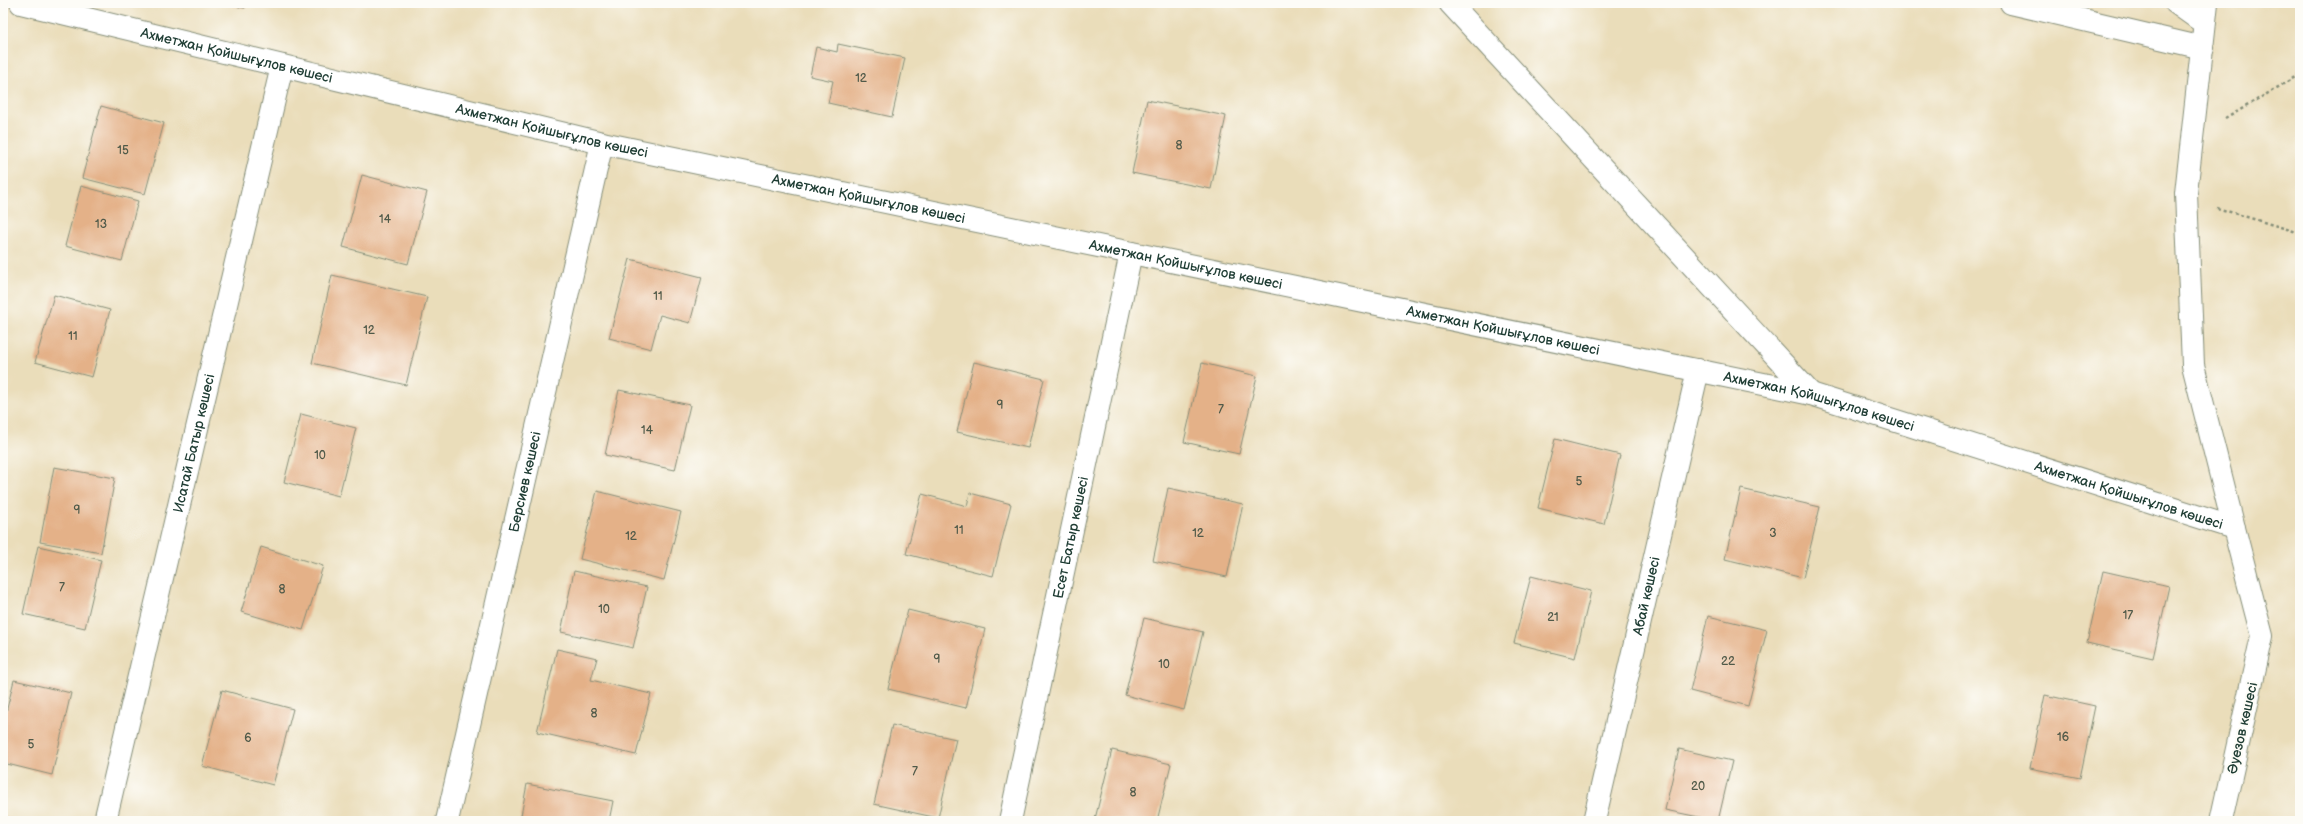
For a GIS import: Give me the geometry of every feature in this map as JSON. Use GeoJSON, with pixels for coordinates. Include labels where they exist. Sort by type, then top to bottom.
{"type":"FeatureCollection","features":[{"type":"Feature","properties":{"kind":"street","name":"Ахметжан Қойшығұлов көшесі"},"geometry":{"type":"LineString","coordinates":[[21,3],[602,143],[1811,394],[2234,528],[2262,636]]}},
{"type":"Feature","properties":{"kind":"street"},"geometry":{"type":"LineString","coordinates":[[1450,3],[1811,394]]}},
{"type":"Feature","properties":{"kind":"street"},"geometry":{"type":"LineString","coordinates":[[2011,3],[2203,48]]}},
{"type":"Feature","properties":{"kind":"street"},"geometry":{"type":"LineString","coordinates":[[2176,3],[2205,13],[2203,48],[2186,193],[2193,365],[2234,528]]}},
{"type":"Feature","properties":{"kind":"street","name":"Исатай Батыр көшесі"},"geometry":{"type":"LineString","coordinates":[[105,821],[282,66]]}},
{"type":"Feature","properties":{"kind":"street","name":"Берсиев көшесі"},"geometry":{"type":"LineString","coordinates":[[447,821],[602,143]]}},
{"type":"Feature","properties":{"kind":"street","name":"Есет Батыр көшесі"},"geometry":{"type":"LineString","coordinates":[[1010,821],[1130,253]]}},
{"type":"Feature","properties":{"kind":"street","name":"Абай көшесі"},"geometry":{"type":"LineString","coordinates":[[1594,821],[1698,370]]}},
{"type":"Feature","properties":{"kind":"street","name":"Әуезов көшесі"},"geometry":{"type":"LineString","coordinates":[[2221,821],[2262,636]]}},
{"type":"Feature","properties":{"kind":"path"},"geometry":{"type":"LineString","coordinates":[[2192,139],[2300,74]]}},
{"type":"Feature","properties":{"kind":"path"},"geometry":{"type":"LineString","coordinates":[[2215,201],[2217,208],[2300,233]]}},
{"type":"Feature","properties":{"kind":"building"},"geometry":{"type":"Polygon","coordinates":[[[219,3],[246,3],[245,8],[219,3]]]}},
{"type":"Feature","properties":{"kind":"building"},"geometry":{"type":"Polygon","coordinates":[[[838,44],[905,58],[892,117],[828,103],[833,81],[810,76],[816,47],[837,52],[838,44]]]}},
{"type":"Feature","properties":{"kind":"building"},"geometry":{"type":"Polygon","coordinates":[[[1147,100],[1226,116],[1211,189],[1132,173],[1147,100]]]}},
{"type":"Feature","properties":{"kind":"building"},"geometry":{"type":"Polygon","coordinates":[[[101,106],[164,123],[145,194],[82,178],[101,106]]]}},
{"type":"Feature","properties":{"kind":"building"},"geometry":{"type":"Polygon","coordinates":[[[362,175],[427,192],[408,264],[343,247],[362,175]]]}},
{"type":"Feature","properties":{"kind":"building"},"geometry":{"type":"Polygon","coordinates":[[[81,186],[138,201],[122,261],[65,246],[81,186]]]}},
{"type":"Feature","properties":{"kind":"building"},"geometry":{"type":"Polygon","coordinates":[[[630,259],[702,277],[690,323],[660,315],[651,349],[609,338],[630,259]]]}},
{"type":"Feature","properties":{"kind":"building"},"geometry":{"type":"Polygon","coordinates":[[[332,275],[427,297],[406,385],[312,363],[332,275]]]}},
{"type":"Feature","properties":{"kind":"building"},"geometry":{"type":"Polygon","coordinates":[[[54,295],[110,310],[92,377],[35,362],[54,295]]]}},
{"type":"Feature","properties":{"kind":"building"},"geometry":{"type":"Polygon","coordinates":[[[974,362],[1044,379],[1028,448],[957,432],[974,362]]]}},
{"type":"Feature","properties":{"kind":"building"},"geometry":{"type":"Polygon","coordinates":[[[1202,363],[1257,376],[1239,454],[1184,442],[1202,363]]]}},
{"type":"Feature","properties":{"kind":"building"},"geometry":{"type":"Polygon","coordinates":[[[619,390],[690,405],[675,470],[605,455],[619,390]]]}},
{"type":"Feature","properties":{"kind":"building"},"geometry":{"type":"Polygon","coordinates":[[[301,414],[356,428],[339,496],[284,482],[301,414]]]}},
{"type":"Feature","properties":{"kind":"building"},"geometry":{"type":"Polygon","coordinates":[[[1555,439],[1620,455],[1604,524],[1538,508],[1555,439]]]}},
{"type":"Feature","properties":{"kind":"building"},"geometry":{"type":"Polygon","coordinates":[[[54,467],[115,478],[101,553],[40,542],[54,467]]]}},
{"type":"Feature","properties":{"kind":"building"},"geometry":{"type":"Polygon","coordinates":[[[1168,488],[1243,504],[1227,577],[1153,561],[1168,488]]]}},
{"type":"Feature","properties":{"kind":"building"},"geometry":{"type":"Polygon","coordinates":[[[1741,489],[1820,507],[1803,578],[1725,559],[1741,489]]]}},
{"type":"Feature","properties":{"kind":"building"},"geometry":{"type":"Polygon","coordinates":[[[597,491],[681,512],[664,580],[580,559],[597,491]]]}},
{"type":"Feature","properties":{"kind":"building"},"geometry":{"type":"Polygon","coordinates":[[[970,493],[1011,504],[993,576],[906,554],[922,494],[967,506],[970,493]]]}},
{"type":"Feature","properties":{"kind":"building"},"geometry":{"type":"Polygon","coordinates":[[[38,546],[101,560],[85,628],[23,614],[38,546]]]}},
{"type":"Feature","properties":{"kind":"building"},"geometry":{"type":"Polygon","coordinates":[[[261,547],[323,566],[303,630],[241,612],[261,547]]]}},
{"type":"Feature","properties":{"kind":"building"},"geometry":{"type":"Polygon","coordinates":[[[574,571],[647,587],[633,648],[561,632],[574,571]]]}},
{"type":"Feature","properties":{"kind":"building"},"geometry":{"type":"Polygon","coordinates":[[[2103,571],[2169,586],[2153,658],[2087,643],[2103,571]]]}},
{"type":"Feature","properties":{"kind":"building"},"geometry":{"type":"Polygon","coordinates":[[[1531,576],[1591,591],[1575,658],[1514,643],[1531,576]]]}},
{"type":"Feature","properties":{"kind":"building"},"geometry":{"type":"Polygon","coordinates":[[[908,610],[985,629],[966,708],[888,689],[908,610]]]}},
{"type":"Feature","properties":{"kind":"building"},"geometry":{"type":"Polygon","coordinates":[[[1708,616],[1767,630],[1748,706],[1690,691],[1708,616]]]}},
{"type":"Feature","properties":{"kind":"building"},"geometry":{"type":"Polygon","coordinates":[[[1144,618],[1203,632],[1184,710],[1125,695],[1144,618]]]}},
{"type":"Feature","properties":{"kind":"building"},"geometry":{"type":"Polygon","coordinates":[[[557,649],[597,658],[591,680],[651,694],[636,755],[537,732],[557,649]]]}},
{"type":"Feature","properties":{"kind":"building"},"geometry":{"type":"Polygon","coordinates":[[[14,680],[71,693],[52,775],[3,763],[3,725],[14,680]]]}},
{"type":"Feature","properties":{"kind":"building"},"geometry":{"type":"Polygon","coordinates":[[[222,690],[293,709],[273,785],[202,766],[222,690]]]}},
{"type":"Feature","properties":{"kind":"building"},"geometry":{"type":"Polygon","coordinates":[[[2045,695],[2095,706],[2080,778],[2030,768],[2045,695]]]}},
{"type":"Feature","properties":{"kind":"building"},"geometry":{"type":"Polygon","coordinates":[[[892,725],[956,739],[938,818],[874,804],[892,725]]]}},
{"type":"Feature","properties":{"kind":"building"},"geometry":{"type":"Polygon","coordinates":[[[1679,749],[1732,761],[1718,821],[1665,810],[1679,749]]]}},
{"type":"Feature","properties":{"kind":"building"},"geometry":{"type":"Polygon","coordinates":[[[1112,750],[1171,764],[1157,821],[1095,819],[1112,750]]]}},
{"type":"Feature","properties":{"kind":"building"},"geometry":{"type":"Polygon","coordinates":[[[527,784],[613,801],[609,821],[520,821],[527,784]]]}},
{"type":"Feature","properties":{"kind":"building"},"geometry":{"type":"Polygon","coordinates":[[[3,817],[17,820],[17,821],[3,821],[3,817]]]}}]}
